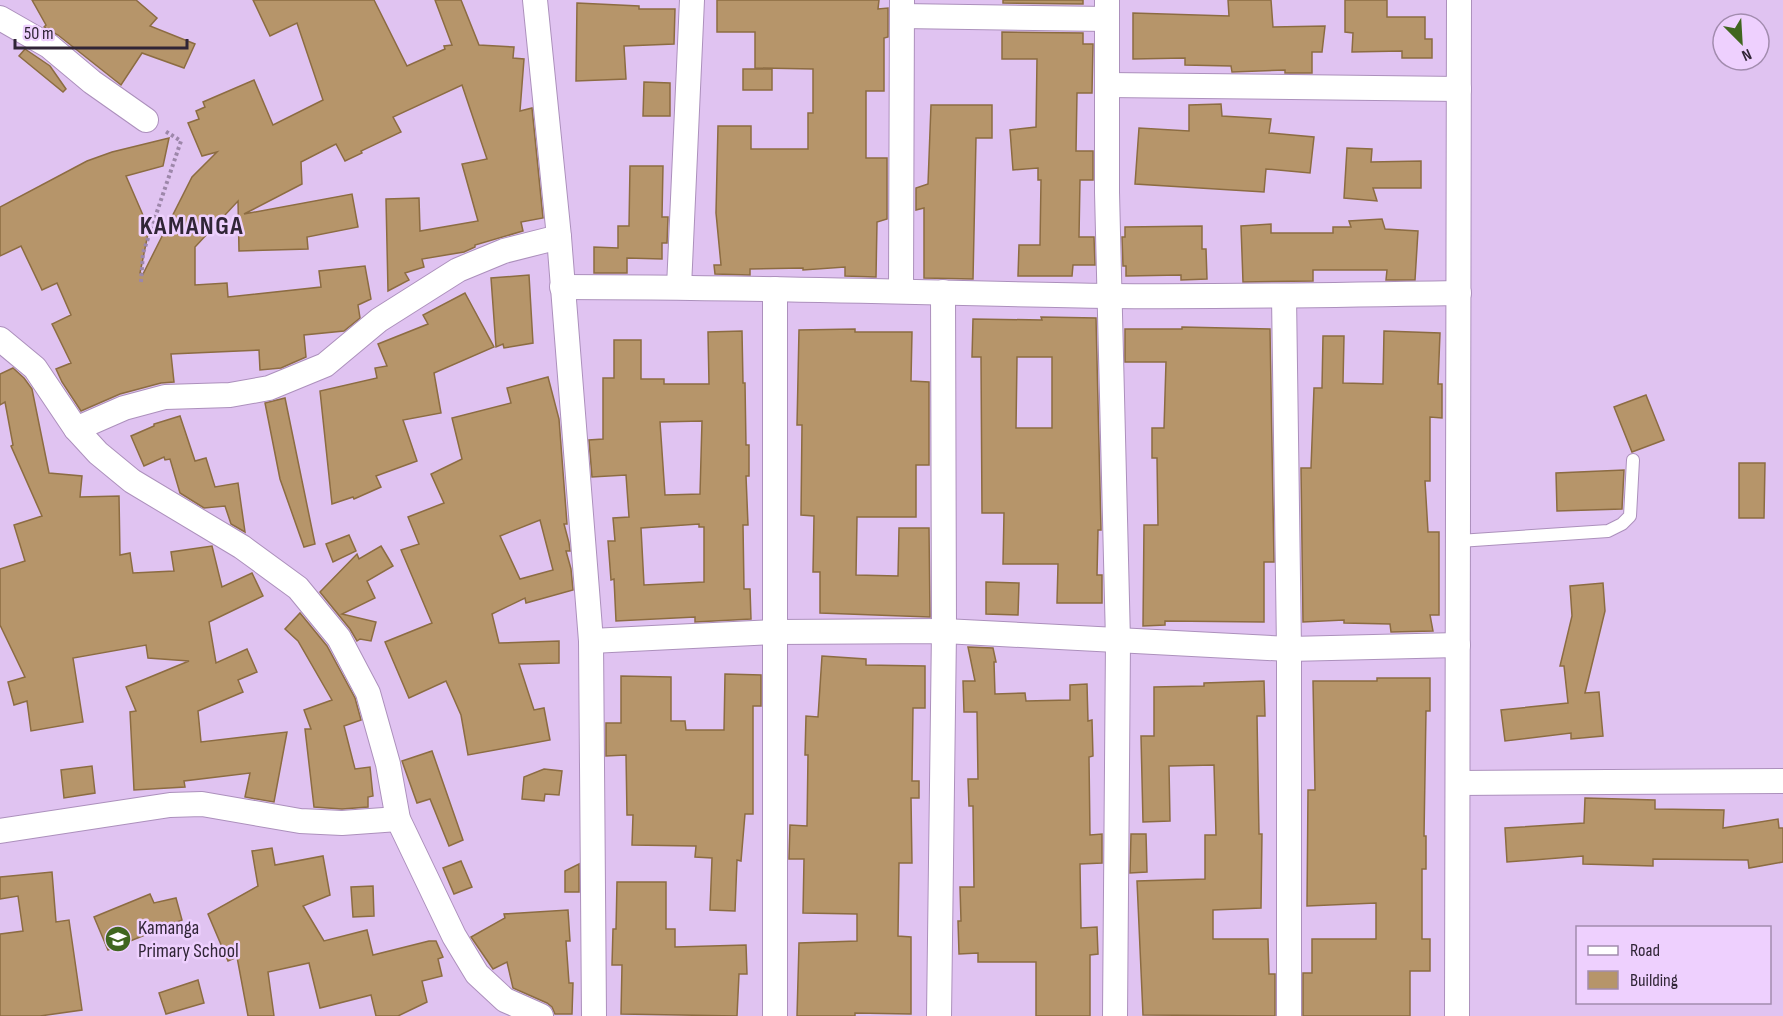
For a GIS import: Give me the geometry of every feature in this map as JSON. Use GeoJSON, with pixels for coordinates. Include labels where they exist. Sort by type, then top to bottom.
{"type":"FeatureCollection","features":[{"type":"Feature","properties":{"kind":"street"},"geometry":{"type":"LineString","coordinates":[[535,0],[559,237],[591,641],[594,1016]]}},
{"type":"Feature","properties":{"kind":"street"},"geometry":{"type":"LineString","coordinates":[[679,287],[692,0]]}},
{"type":"Feature","properties":{"kind":"street"},"geometry":{"type":"LineString","coordinates":[[1457,1016],[1459,0]]}},
{"type":"Feature","properties":{"kind":"street"},"geometry":{"type":"LineString","coordinates":[[901,291],[902,8],[1107,9],[1107,192],[1118,641],[1115,1016]]}},
{"type":"Feature","properties":{"kind":"street"},"geometry":{"type":"LineString","coordinates":[[0,18],[49,46],[92,82],[146,120]]}},
{"type":"Feature","properties":{"kind":"street"},"geometry":{"type":"LineString","coordinates":[[1108,85],[1459,89]]}},
{"type":"Feature","properties":{"kind":"street"},"geometry":{"type":"LineString","coordinates":[[76,429],[124,408],[165,397],[230,395],[269,388],[325,364],[379,320],[458,270],[504,251],[559,237]]}},
{"type":"Feature","properties":{"kind":"street"},"geometry":{"type":"LineString","coordinates":[[562,286],[1111,296],[1459,293]]}},
{"type":"Feature","properties":{"kind":"street"},"geometry":{"type":"LineString","coordinates":[[775,289],[775,1016]]}},
{"type":"Feature","properties":{"kind":"street"},"geometry":{"type":"LineString","coordinates":[[939,1016],[944,631],[943,292]]}},
{"type":"Feature","properties":{"kind":"street"},"geometry":{"type":"LineString","coordinates":[[1284,296],[1289,649],[1289,1016]]}},
{"type":"Feature","properties":{"kind":"street"},"geometry":{"type":"LineString","coordinates":[[0,339],[35,368],[76,429],[98,453],[132,481],[242,547],[298,588],[339,638],[368,693],[388,764],[398,819],[454,936],[477,974],[505,1000],[541,1016]]}},
{"type":"Feature","properties":{"kind":"street"},"geometry":{"type":"LineString","coordinates":[[591,641],[775,632],[944,631],[1289,649],[1458,645]]}},
{"type":"Feature","properties":{"kind":"street"},"geometry":{"type":"LineString","coordinates":[[1458,783],[1783,781]]}},
{"type":"Feature","properties":{"kind":"street"},"geometry":{"type":"LineString","coordinates":[[0,831],[170,805],[202,804],[300,821],[342,823],[398,819]]}},
{"type":"Feature","properties":{"kind":"lane"},"geometry":{"type":"LineString","coordinates":[[1459,541],[1608,531],[1622,524],[1630,516],[1633,460]]}},
{"type":"Feature","properties":{"kind":"path"},"geometry":{"type":"LineString","coordinates":[[141,282],[143,253],[181,141],[146,120]]}},
{"type":"Feature","properties":{"kind":"building"},"geometry":{"type":"Polygon","coordinates":[[[32,0],[136,0],[157,18],[150,26],[195,44],[184,68],[142,53],[121,85],[58,35],[44,27],[46,25],[32,0]]]}},
{"type":"Feature","properties":{"kind":"building"},"geometry":{"type":"Polygon","coordinates":[[[253,0],[374,0],[407,66],[445,49],[444,46],[452,45],[435,0],[461,0],[479,45],[514,47],[513,58],[524,59],[520,111],[532,108],[543,218],[521,222],[523,231],[475,245],[464,252],[422,259],[424,267],[405,273],[409,280],[388,291],[386,199],[419,198],[420,231],[478,221],[462,164],[487,159],[462,85],[393,117],[401,132],[361,151],[362,153],[345,161],[336,144],[301,162],[302,184],[244,214],[352,194],[358,227],[307,237],[308,249],[239,251],[238,201],[195,247],[195,285],[227,283],[228,297],[321,287],[319,271],[365,266],[371,299],[358,305],[360,318],[344,331],[304,335],[306,357],[281,368],[260,370],[259,350],[171,354],[174,382],[161,383],[120,394],[81,411],[56,369],[71,363],[52,324],[71,315],[57,283],[42,290],[21,246],[0,256],[0,207],[87,161],[112,152],[169,138],[163,166],[126,176],[149,229],[140,273],[143,274],[192,177],[217,152],[202,156],[188,123],[199,119],[196,111],[205,107],[203,102],[254,80],[273,125],[323,100],[297,23],[270,36],[253,0]]]}},
{"type":"Feature","properties":{"kind":"building"},"geometry":{"type":"Polygon","coordinates":[[[717,0],[879,0],[878,9],[888,8],[888,37],[884,38],[884,91],[866,91],[866,158],[887,158],[887,219],[877,222],[876,277],[845,276],[845,267],[803,270],[803,268],[750,269],[750,275],[715,274],[714,265],[721,265],[716,213],[718,126],[751,126],[751,149],[808,149],[808,113],[813,113],[813,69],[755,68],[755,32],[717,32],[717,0]]]}},
{"type":"Feature","properties":{"kind":"building"},"geometry":{"type":"Polygon","coordinates":[[[1003,0],[1083,0],[1083,4],[1003,3],[1003,0]]]}},
{"type":"Feature","properties":{"kind":"building"},"geometry":{"type":"Polygon","coordinates":[[[1228,0],[1271,0],[1273,27],[1325,26],[1322,52],[1312,52],[1312,73],[1285,73],[1285,70],[1232,72],[1231,66],[1185,65],[1185,58],[1133,59],[1133,13],[1229,16],[1228,0]]]}},
{"type":"Feature","properties":{"kind":"building"},"geometry":{"type":"Polygon","coordinates":[[[1345,0],[1387,0],[1387,17],[1425,17],[1425,39],[1432,39],[1432,58],[1402,58],[1402,51],[1352,52],[1353,33],[1345,32],[1345,0]]]}},
{"type":"Feature","properties":{"kind":"building"},"geometry":{"type":"Polygon","coordinates":[[[577,3],[639,6],[639,9],[675,9],[674,44],[624,46],[626,79],[576,81],[577,3]]]}},
{"type":"Feature","properties":{"kind":"building"},"geometry":{"type":"Polygon","coordinates":[[[1002,32],[1083,33],[1083,44],[1093,44],[1092,93],[1077,93],[1076,151],[1093,151],[1093,180],[1080,180],[1079,237],[1094,237],[1095,265],[1073,265],[1072,276],[1018,276],[1019,245],[1040,245],[1041,180],[1038,180],[1038,168],[1013,170],[1010,130],[1036,127],[1037,59],[1002,59],[1002,32]]]}},
{"type":"Feature","properties":{"kind":"building"},"geometry":{"type":"Polygon","coordinates":[[[25,49],[50,66],[66,89],[63,92],[19,56],[25,49]]]}},
{"type":"Feature","properties":{"kind":"building"},"geometry":{"type":"Polygon","coordinates":[[[743,69],[772,69],[772,90],[743,90],[743,69]]]}},
{"type":"Feature","properties":{"kind":"building"},"geometry":{"type":"Polygon","coordinates":[[[644,82],[670,83],[670,116],[643,116],[644,82]]]}},
{"type":"Feature","properties":{"kind":"building"},"geometry":{"type":"Polygon","coordinates":[[[1221,104],[1222,116],[1271,119],[1269,133],[1314,137],[1310,173],[1266,169],[1264,192],[1135,184],[1139,128],[1189,131],[1189,105],[1221,104]]]}},
{"type":"Feature","properties":{"kind":"building"},"geometry":{"type":"Polygon","coordinates":[[[931,105],[992,105],[992,138],[976,138],[973,279],[924,278],[924,208],[916,210],[916,188],[928,184],[931,105]]]}},
{"type":"Feature","properties":{"kind":"building"},"geometry":{"type":"Polygon","coordinates":[[[1347,148],[1372,149],[1371,162],[1421,161],[1421,188],[1373,188],[1377,201],[1344,198],[1347,148]]]}},
{"type":"Feature","properties":{"kind":"building"},"geometry":{"type":"Polygon","coordinates":[[[630,166],[663,166],[662,217],[668,217],[667,243],[662,243],[662,259],[627,258],[627,273],[594,273],[594,247],[618,248],[618,226],[629,226],[630,166]]]}},
{"type":"Feature","properties":{"kind":"building"},"geometry":{"type":"Polygon","coordinates":[[[1382,219],[1385,229],[1418,231],[1415,280],[1386,280],[1387,270],[1313,270],[1313,281],[1243,282],[1241,226],[1271,224],[1271,233],[1333,233],[1333,227],[1351,227],[1349,221],[1382,219]]]}},
{"type":"Feature","properties":{"kind":"building"},"geometry":{"type":"Polygon","coordinates":[[[1202,226],[1202,249],[1206,249],[1207,279],[1181,280],[1181,275],[1126,276],[1126,266],[1123,266],[1122,237],[1125,237],[1125,227],[1202,226]]]}},
{"type":"Feature","properties":{"kind":"building"},"geometry":{"type":"Polygon","coordinates":[[[529,275],[533,343],[504,348],[503,344],[496,347],[491,278],[529,275]]]}},
{"type":"Feature","properties":{"kind":"building"},"geometry":{"type":"Polygon","coordinates":[[[465,293],[494,347],[434,373],[441,413],[403,420],[417,461],[376,476],[381,487],[354,499],[353,497],[332,504],[320,391],[377,378],[375,368],[387,366],[378,344],[428,324],[423,315],[465,293]]]}},
{"type":"Feature","properties":{"kind":"building"},"geometry":{"type":"Polygon","coordinates":[[[1041,317],[1096,318],[1101,530],[1098,530],[1097,575],[1102,575],[1102,603],[1057,603],[1058,564],[1003,564],[1004,513],[982,513],[981,357],[972,357],[973,319],[1042,320],[1041,317]],[[1017,357],[1016,428],[1052,428],[1052,357],[1017,357]]]}},
{"type":"Feature","properties":{"kind":"building"},"geometry":{"type":"Polygon","coordinates":[[[1182,327],[1270,329],[1274,562],[1264,562],[1264,622],[1165,621],[1165,625],[1143,626],[1144,525],[1158,525],[1157,458],[1152,458],[1152,428],[1164,428],[1166,362],[1125,362],[1125,329],[1182,329],[1182,327]]]}},
{"type":"Feature","properties":{"kind":"building"},"geometry":{"type":"Polygon","coordinates":[[[855,329],[855,332],[912,332],[911,381],[929,382],[929,465],[916,465],[916,517],[857,517],[856,575],[898,576],[899,528],[929,528],[930,617],[820,613],[820,572],[813,572],[814,516],[801,515],[802,425],[797,425],[799,330],[855,329]]]}},
{"type":"Feature","properties":{"kind":"building"},"geometry":{"type":"Polygon","coordinates":[[[742,331],[746,445],[749,445],[749,476],[746,476],[748,525],[743,525],[744,589],[750,589],[751,619],[695,622],[695,617],[616,621],[614,579],[611,580],[608,541],[615,541],[613,518],[629,517],[626,475],[592,477],[589,440],[603,439],[603,378],[614,378],[614,340],[641,340],[641,379],[664,379],[664,384],[709,384],[708,332],[742,331]],[[702,421],[660,422],[665,495],[700,494],[702,421]],[[699,524],[641,528],[644,585],[704,582],[704,527],[699,527],[699,524]]]}},
{"type":"Feature","properties":{"kind":"building"},"geometry":{"type":"Polygon","coordinates":[[[1384,331],[1440,333],[1438,384],[1442,384],[1442,418],[1430,417],[1430,481],[1425,481],[1428,532],[1439,532],[1439,615],[1430,615],[1433,631],[1391,632],[1390,624],[1344,623],[1344,620],[1303,622],[1301,468],[1311,468],[1314,388],[1322,388],[1323,336],[1344,336],[1343,383],[1383,384],[1384,331]]]}},
{"type":"Feature","properties":{"kind":"building"},"geometry":{"type":"Polygon","coordinates":[[[13,368],[32,389],[49,473],[82,476],[80,497],[119,496],[120,555],[130,553],[133,573],[174,571],[171,552],[212,546],[222,587],[252,573],[263,596],[209,622],[216,663],[247,649],[257,672],[238,680],[243,692],[198,711],[201,742],[287,732],[274,802],[245,797],[250,773],[184,781],[185,787],[134,790],[130,712],[136,711],[126,687],[189,661],[148,658],[146,645],[73,658],[83,722],[31,731],[27,701],[14,705],[8,682],[25,677],[0,625],[0,569],[25,561],[14,525],[42,516],[11,446],[13,445],[5,402],[0,405],[0,374],[13,368]]]}},
{"type":"Feature","properties":{"kind":"building"},"geometry":{"type":"Polygon","coordinates":[[[548,377],[559,419],[567,524],[564,524],[570,551],[566,551],[573,590],[526,603],[525,598],[492,614],[499,643],[559,641],[559,663],[519,664],[534,710],[544,708],[550,740],[468,755],[461,715],[446,681],[409,698],[385,642],[432,623],[401,550],[419,544],[408,517],[444,503],[431,474],[462,459],[452,418],[511,403],[507,388],[548,377]],[[540,520],[500,536],[520,579],[553,570],[540,520]]]}},
{"type":"Feature","properties":{"kind":"building"},"geometry":{"type":"Polygon","coordinates":[[[1646,395],[1664,440],[1632,452],[1614,407],[1646,395]]]}},
{"type":"Feature","properties":{"kind":"building"},"geometry":{"type":"Polygon","coordinates":[[[285,398],[315,544],[304,547],[280,479],[265,403],[285,398]]]}},
{"type":"Feature","properties":{"kind":"building"},"geometry":{"type":"Polygon","coordinates":[[[180,416],[195,461],[206,458],[215,487],[238,483],[245,532],[231,524],[225,506],[204,508],[180,493],[170,459],[165,460],[164,457],[144,466],[131,436],[154,424],[180,416]]]}},
{"type":"Feature","properties":{"kind":"building"},"geometry":{"type":"Polygon","coordinates":[[[1739,463],[1765,463],[1764,518],[1739,518],[1739,463]]]}},
{"type":"Feature","properties":{"kind":"building"},"geometry":{"type":"Polygon","coordinates":[[[1624,470],[1622,509],[1557,511],[1556,473],[1624,470]]]}},
{"type":"Feature","properties":{"kind":"building"},"geometry":{"type":"Polygon","coordinates":[[[349,535],[356,551],[333,562],[326,544],[349,535]]]}},
{"type":"Feature","properties":{"kind":"building"},"geometry":{"type":"Polygon","coordinates":[[[381,546],[393,566],[367,581],[375,598],[342,614],[376,622],[371,641],[360,639],[357,641],[320,592],[357,554],[359,559],[381,546]]]}},
{"type":"Feature","properties":{"kind":"building"},"geometry":{"type":"Polygon","coordinates":[[[986,582],[1019,583],[1018,615],[986,614],[986,582]]]}},
{"type":"Feature","properties":{"kind":"building"},"geometry":{"type":"Polygon","coordinates":[[[1603,583],[1605,611],[1585,693],[1599,692],[1603,736],[1571,739],[1571,733],[1505,741],[1501,710],[1568,703],[1564,666],[1560,666],[1572,616],[1570,586],[1603,583]]]}},
{"type":"Feature","properties":{"kind":"building"},"geometry":{"type":"Polygon","coordinates":[[[300,613],[327,646],[355,698],[361,720],[344,726],[355,769],[370,767],[373,796],[368,797],[368,807],[342,809],[314,807],[305,729],[311,729],[304,710],[332,700],[298,641],[285,629],[300,613]]]}},
{"type":"Feature","properties":{"kind":"building"},"geometry":{"type":"Polygon","coordinates":[[[968,647],[993,648],[996,662],[994,662],[995,694],[1025,693],[1026,701],[1070,700],[1070,685],[1087,684],[1088,721],[1092,720],[1093,756],[1089,757],[1090,835],[1102,834],[1102,863],[1080,864],[1081,928],[1097,927],[1098,954],[1090,955],[1090,1016],[1036,1016],[1036,962],[978,962],[978,953],[959,954],[960,887],[974,887],[973,806],[969,806],[968,779],[978,779],[977,712],[964,712],[963,681],[975,681],[968,647]]]}},
{"type":"Feature","properties":{"kind":"building"},"geometry":{"type":"Polygon","coordinates":[[[822,656],[866,659],[866,665],[925,666],[925,708],[913,708],[912,781],[919,781],[919,798],[911,798],[912,863],[899,863],[898,936],[911,937],[911,1014],[855,1013],[855,1016],[797,1016],[799,943],[857,941],[857,914],[803,913],[804,859],[789,859],[790,825],[807,826],[806,716],[818,717],[822,656]]]}},
{"type":"Feature","properties":{"kind":"building"},"geometry":{"type":"Polygon","coordinates":[[[725,674],[761,675],[761,706],[753,706],[753,814],[745,814],[741,861],[737,860],[735,911],[710,910],[712,858],[695,857],[696,846],[632,845],[633,815],[627,815],[626,755],[606,756],[606,723],[621,723],[621,676],[671,677],[671,721],[685,721],[686,730],[724,730],[725,674]]]}},
{"type":"Feature","properties":{"kind":"building"},"geometry":{"type":"Polygon","coordinates":[[[1377,678],[1430,678],[1430,711],[1426,711],[1424,836],[1426,836],[1426,869],[1422,869],[1422,939],[1430,939],[1430,971],[1410,971],[1410,1016],[1303,1016],[1303,973],[1312,973],[1312,939],[1376,939],[1376,903],[1307,906],[1308,790],[1315,790],[1313,681],[1377,681],[1377,678]]]}},
{"type":"Feature","properties":{"kind":"building"},"geometry":{"type":"Polygon","coordinates":[[[1264,681],[1265,716],[1257,716],[1259,834],[1262,834],[1261,908],[1213,910],[1213,939],[1268,939],[1269,974],[1275,974],[1275,1016],[1143,1015],[1137,881],[1205,879],[1205,835],[1216,835],[1214,765],[1169,766],[1170,821],[1143,822],[1141,736],[1154,736],[1154,687],[1264,681]]]}},
{"type":"Feature","properties":{"kind":"building"},"geometry":{"type":"Polygon","coordinates":[[[432,751],[463,840],[449,846],[430,799],[417,803],[402,761],[432,751]]]}},
{"type":"Feature","properties":{"kind":"building"},"geometry":{"type":"Polygon","coordinates":[[[92,766],[95,793],[64,798],[61,770],[92,766]]]}},
{"type":"Feature","properties":{"kind":"building"},"geometry":{"type":"Polygon","coordinates":[[[544,769],[562,771],[559,795],[545,794],[544,801],[522,799],[524,777],[544,769]]]}},
{"type":"Feature","properties":{"kind":"building"},"geometry":{"type":"Polygon","coordinates":[[[1585,798],[1655,800],[1655,809],[1724,810],[1723,828],[1778,819],[1779,828],[1783,828],[1783,862],[1749,868],[1748,860],[1653,859],[1653,866],[1583,864],[1583,856],[1507,862],[1505,828],[1584,823],[1585,798]]]}},
{"type":"Feature","properties":{"kind":"building"},"geometry":{"type":"Polygon","coordinates":[[[1131,834],[1146,834],[1147,872],[1130,873],[1131,834]]]}},
{"type":"Feature","properties":{"kind":"building"},"geometry":{"type":"Polygon","coordinates":[[[272,848],[275,865],[323,856],[330,895],[303,906],[324,941],[367,930],[373,955],[436,941],[443,957],[438,959],[442,976],[422,981],[427,1002],[398,1016],[376,1016],[371,995],[320,1008],[309,963],[268,972],[274,1016],[248,1016],[237,957],[228,961],[208,914],[258,886],[252,851],[272,848]]]}},
{"type":"Feature","properties":{"kind":"building"},"geometry":{"type":"Polygon","coordinates":[[[461,861],[472,887],[454,894],[443,868],[461,861]]]}},
{"type":"Feature","properties":{"kind":"building"},"geometry":{"type":"Polygon","coordinates":[[[579,864],[579,892],[565,892],[565,871],[579,864]]]}},
{"type":"Feature","properties":{"kind":"building"},"geometry":{"type":"Polygon","coordinates":[[[52,872],[56,922],[69,920],[82,1010],[40,1016],[0,1016],[0,934],[23,931],[18,896],[0,899],[0,877],[52,872]]]}},
{"type":"Feature","properties":{"kind":"building"},"geometry":{"type":"Polygon","coordinates":[[[617,882],[666,882],[666,929],[675,929],[675,947],[746,945],[747,974],[739,974],[737,1016],[621,1014],[622,965],[612,965],[613,929],[616,929],[617,882]]]}},
{"type":"Feature","properties":{"kind":"building"},"geometry":{"type":"Polygon","coordinates":[[[373,886],[374,916],[353,917],[351,887],[373,886]]]}},
{"type":"Feature","properties":{"kind":"building"},"geometry":{"type":"Polygon","coordinates":[[[150,894],[154,903],[176,898],[182,920],[108,950],[94,917],[150,894]]]}},
{"type":"Feature","properties":{"kind":"building"},"geometry":{"type":"Polygon","coordinates":[[[568,910],[570,941],[566,941],[569,983],[573,983],[572,1014],[555,1014],[547,1003],[513,988],[507,962],[493,969],[471,937],[505,918],[504,914],[568,910]]]}},
{"type":"Feature","properties":{"kind":"building"},"geometry":{"type":"Polygon","coordinates":[[[198,980],[204,1003],[166,1014],[159,993],[198,980]]]}},
{"type":"Feature","properties":{"kind":"place","name":"Kamanga Primary School"},"geometry":{"type":"Point","coordinates":[118,939]}},
{"type":"Feature","properties":{"kind":"district","name":"KAMANGA"},"geometry":{"type":"Point","coordinates":[192,226]}}]}
